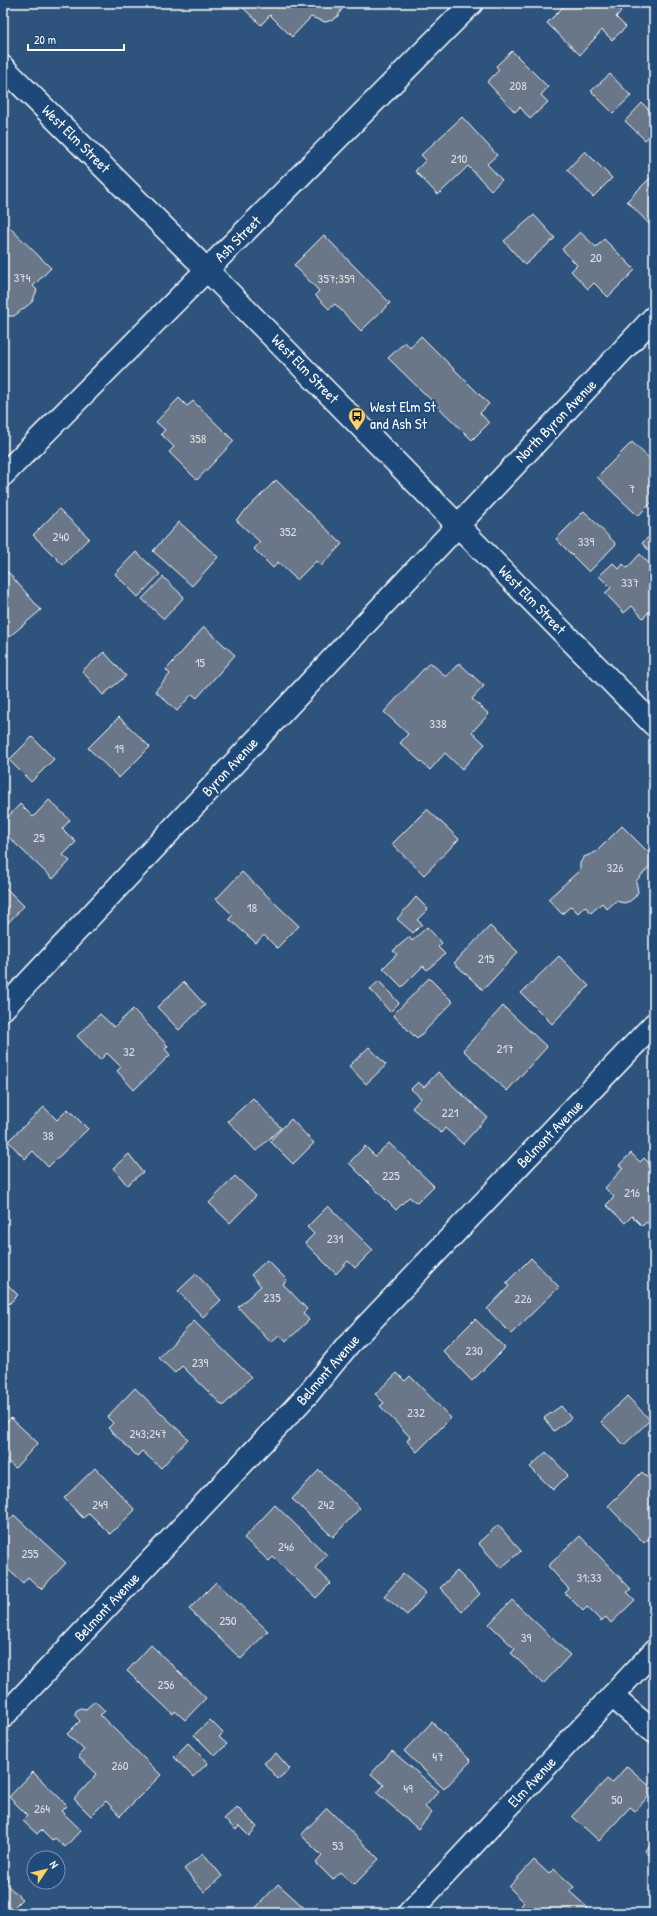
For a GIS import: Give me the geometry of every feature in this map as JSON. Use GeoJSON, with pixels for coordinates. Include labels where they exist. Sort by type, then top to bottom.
{"type":"FeatureCollection","features":[{"type":"Feature","properties":{"kind":"street","name":"Ash Street"},"geometry":{"type":"LineString","coordinates":[[3,475],[472,3]]}},
{"type":"Feature","properties":{"kind":"street","name":"West Elm Street"},"geometry":{"type":"LineString","coordinates":[[3,67],[207,270],[654,725]]}},
{"type":"Feature","properties":{"kind":"street","name":"North Byron Avenue"},"geometry":{"type":"LineString","coordinates":[[457,524],[654,317]]}},
{"type":"Feature","properties":{"kind":"street","name":"Byron Avenue"},"geometry":{"type":"LineString","coordinates":[[3,1009],[457,524]]}},
{"type":"Feature","properties":{"kind":"street","name":"Belmont Avenue"},"geometry":{"type":"LineString","coordinates":[[3,1717],[308,1394],[348,1345],[654,1024]]}},
{"type":"Feature","properties":{"kind":"street","name":"Elm Avenue"},"geometry":{"type":"LineString","coordinates":[[409,1913],[654,1651]]}},
{"type":"Feature","properties":{"kind":"street"},"geometry":{"type":"LineString","coordinates":[[612,1696],[654,1732]]}},
{"type":"Feature","properties":{"kind":"building"},"geometry":{"type":"Polygon","coordinates":[[[238,3],[343,3],[343,6],[339,15],[333,20],[325,22],[311,17],[292,37],[270,15],[261,25],[238,3]]]}},
{"type":"Feature","properties":{"kind":"building"},"geometry":{"type":"Polygon","coordinates":[[[567,3],[612,3],[621,11],[616,17],[626,27],[612,40],[602,30],[580,55],[547,23],[567,3]]]}},
{"type":"Feature","properties":{"kind":"building"},"geometry":{"type":"Polygon","coordinates":[[[512,51],[548,87],[541,95],[548,102],[530,119],[520,107],[515,112],[487,82],[499,70],[496,66],[512,51]]]}},
{"type":"Feature","properties":{"kind":"building"},"geometry":{"type":"Polygon","coordinates":[[[610,74],[631,96],[613,113],[591,91],[610,74]]]}},
{"type":"Feature","properties":{"kind":"building"},"geometry":{"type":"Polygon","coordinates":[[[642,103],[654,115],[654,132],[645,140],[625,121],[642,103]]]}},
{"type":"Feature","properties":{"kind":"building"},"geometry":{"type":"Polygon","coordinates":[[[462,117],[497,155],[487,164],[502,180],[491,190],[468,166],[438,195],[415,171],[426,160],[421,155],[462,117]]]}},
{"type":"Feature","properties":{"kind":"building"},"geometry":{"type":"Polygon","coordinates":[[[585,151],[612,178],[593,197],[567,170],[585,151]]]}},
{"type":"Feature","properties":{"kind":"building"},"geometry":{"type":"Polygon","coordinates":[[[654,174],[654,229],[627,201],[654,174]]]}},
{"type":"Feature","properties":{"kind":"building"},"geometry":{"type":"Polygon","coordinates":[[[534,215],[555,238],[525,265],[504,241],[534,215]]]}},
{"type":"Feature","properties":{"kind":"building"},"geometry":{"type":"Polygon","coordinates":[[[3,221],[51,268],[33,286],[37,290],[32,302],[14,316],[7,316],[3,312],[3,221]]]}},
{"type":"Feature","properties":{"kind":"building"},"geometry":{"type":"Polygon","coordinates":[[[580,232],[596,247],[604,239],[635,270],[608,297],[594,283],[588,289],[571,271],[577,265],[562,249],[580,232]]]}},
{"type":"Feature","properties":{"kind":"building"},"geometry":{"type":"Polygon","coordinates":[[[324,235],[390,303],[361,331],[335,304],[329,309],[315,295],[319,291],[294,265],[324,235]]]}},
{"type":"Feature","properties":{"kind":"building"},"geometry":{"type":"Polygon","coordinates":[[[421,336],[489,404],[480,413],[489,423],[472,440],[388,358],[405,342],[410,348],[421,336]]]}},
{"type":"Feature","properties":{"kind":"building"},"geometry":{"type":"Polygon","coordinates":[[[179,398],[187,406],[193,401],[234,441],[197,480],[169,452],[174,447],[161,434],[165,430],[156,422],[179,398]]]}},
{"type":"Feature","properties":{"kind":"building"},"geometry":{"type":"Polygon","coordinates":[[[632,442],[654,463],[654,500],[638,516],[597,477],[632,442]]]}},
{"type":"Feature","properties":{"kind":"building"},"geometry":{"type":"Polygon","coordinates":[[[276,480],[342,544],[321,566],[316,561],[297,580],[278,562],[273,568],[254,549],[260,542],[236,520],[276,480]]]}},
{"type":"Feature","properties":{"kind":"building"},"geometry":{"type":"Polygon","coordinates":[[[59,509],[89,538],[63,565],[33,535],[59,509]]]}},
{"type":"Feature","properties":{"kind":"building"},"geometry":{"type":"Polygon","coordinates":[[[584,511],[616,544],[589,572],[556,539],[584,511]]]}},
{"type":"Feature","properties":{"kind":"building"},"geometry":{"type":"Polygon","coordinates":[[[179,522],[218,557],[192,586],[153,551],[179,522]]]}},
{"type":"Feature","properties":{"kind":"building"},"geometry":{"type":"Polygon","coordinates":[[[654,532],[654,556],[642,543],[654,532]]]}},
{"type":"Feature","properties":{"kind":"building"},"geometry":{"type":"Polygon","coordinates":[[[136,552],[160,574],[138,597],[115,574],[136,552]]]}},
{"type":"Feature","properties":{"kind":"building"},"geometry":{"type":"Polygon","coordinates":[[[640,554],[654,569],[654,607],[643,618],[632,606],[624,613],[605,593],[611,588],[599,576],[613,563],[619,569],[623,564],[627,568],[640,554]]]}},
{"type":"Feature","properties":{"kind":"building"},"geometry":{"type":"Polygon","coordinates":[[[8,572],[41,610],[3,642],[3,576],[8,572]]]}},
{"type":"Feature","properties":{"kind":"building"},"geometry":{"type":"Polygon","coordinates":[[[163,577],[184,597],[164,619],[142,599],[163,577]]]}},
{"type":"Feature","properties":{"kind":"building"},"geometry":{"type":"Polygon","coordinates":[[[204,627],[235,655],[197,698],[192,694],[177,711],[155,691],[170,674],[166,670],[204,627]]]}},
{"type":"Feature","properties":{"kind":"building"},"geometry":{"type":"Polygon","coordinates":[[[104,652],[126,676],[103,695],[82,671],[104,652]]]}},
{"type":"Feature","properties":{"kind":"building"},"geometry":{"type":"Polygon","coordinates":[[[430,662],[446,677],[459,663],[484,686],[472,699],[489,714],[472,732],[485,744],[462,769],[445,753],[430,770],[400,743],[408,734],[384,712],[430,662]]]}},
{"type":"Feature","properties":{"kind":"building"},"geometry":{"type":"Polygon","coordinates":[[[119,717],[150,747],[119,778],[88,748],[119,717]]]}},
{"type":"Feature","properties":{"kind":"building"},"geometry":{"type":"Polygon","coordinates":[[[32,737],[54,759],[31,782],[9,760],[32,737]]]}},
{"type":"Feature","properties":{"kind":"building"},"geometry":{"type":"Polygon","coordinates":[[[49,800],[70,820],[62,829],[76,842],[63,855],[70,861],[53,879],[3,832],[3,822],[20,804],[33,817],[49,800]]]}},
{"type":"Feature","properties":{"kind":"building"},"geometry":{"type":"Polygon","coordinates":[[[427,809],[459,839],[424,875],[392,844],[427,809]]]}},
{"type":"Feature","properties":{"kind":"building"},"geometry":{"type":"Polygon","coordinates":[[[622,826],[654,858],[654,862],[636,881],[638,892],[635,897],[624,903],[616,901],[607,909],[602,903],[591,913],[585,906],[578,913],[571,906],[562,914],[548,899],[580,870],[580,863],[584,857],[596,852],[622,826]]]}},
{"type":"Feature","properties":{"kind":"building"},"geometry":{"type":"Polygon","coordinates":[[[242,872],[299,926],[277,948],[264,935],[256,943],[229,919],[233,915],[216,899],[242,872]]]}},
{"type":"Feature","properties":{"kind":"building"},"geometry":{"type":"Polygon","coordinates":[[[3,885],[24,906],[3,928],[3,885]]]}},
{"type":"Feature","properties":{"kind":"building"},"geometry":{"type":"Polygon","coordinates":[[[416,897],[428,909],[417,920],[422,924],[413,933],[397,919],[416,897]]]}},
{"type":"Feature","properties":{"kind":"building"},"geometry":{"type":"Polygon","coordinates":[[[490,926],[518,952],[483,990],[454,963],[490,926]]]}},
{"type":"Feature","properties":{"kind":"building"},"geometry":{"type":"Polygon","coordinates":[[[427,927],[442,943],[438,947],[445,954],[427,970],[423,966],[402,987],[383,968],[397,954],[393,951],[409,937],[412,941],[427,927]]]}},
{"type":"Feature","properties":{"kind":"building"},"geometry":{"type":"Polygon","coordinates":[[[559,956],[589,986],[552,1024],[521,993],[559,956]]]}},
{"type":"Feature","properties":{"kind":"building"},"geometry":{"type":"Polygon","coordinates":[[[429,978],[453,1002],[417,1039],[393,1015],[429,978]]]}},
{"type":"Feature","properties":{"kind":"building"},"geometry":{"type":"Polygon","coordinates":[[[379,981],[399,1003],[390,1012],[370,989],[379,981]]]}},
{"type":"Feature","properties":{"kind":"building"},"geometry":{"type":"Polygon","coordinates":[[[184,982],[205,1005],[179,1030],[157,1007],[184,982]]]}},
{"type":"Feature","properties":{"kind":"building"},"geometry":{"type":"Polygon","coordinates":[[[503,1006],[547,1047],[507,1091],[463,1050],[503,1006]]]}},
{"type":"Feature","properties":{"kind":"building"},"geometry":{"type":"Polygon","coordinates":[[[133,1009],[168,1046],[165,1049],[170,1055],[134,1090],[117,1071],[121,1067],[107,1053],[100,1060],[77,1036],[100,1014],[114,1027],[133,1009]]]}},
{"type":"Feature","properties":{"kind":"building"},"geometry":{"type":"Polygon","coordinates":[[[369,1047],[386,1065],[366,1084],[349,1066],[369,1047]]]}},
{"type":"Feature","properties":{"kind":"building"},"geometry":{"type":"Polygon","coordinates":[[[438,1072],[487,1117],[463,1144],[445,1128],[441,1133],[412,1108],[421,1098],[411,1089],[418,1082],[424,1087],[438,1072]]]}},
{"type":"Feature","properties":{"kind":"building"},"geometry":{"type":"Polygon","coordinates":[[[253,1098],[281,1128],[256,1151],[228,1121],[253,1098]]]}},
{"type":"Feature","properties":{"kind":"building"},"geometry":{"type":"Polygon","coordinates":[[[44,1107],[57,1120],[68,1109],[88,1129],[48,1167],[33,1151],[25,1159],[8,1141],[44,1107]]]}},
{"type":"Feature","properties":{"kind":"building"},"geometry":{"type":"Polygon","coordinates":[[[291,1119],[314,1143],[293,1164],[270,1141],[291,1119]]]}},
{"type":"Feature","properties":{"kind":"building"},"geometry":{"type":"Polygon","coordinates":[[[389,1143],[434,1186],[417,1203],[409,1197],[396,1210],[349,1163],[365,1146],[375,1156],[389,1143]]]}},
{"type":"Feature","properties":{"kind":"building"},"geometry":{"type":"Polygon","coordinates":[[[631,1153],[640,1162],[644,1158],[654,1168],[654,1229],[647,1222],[642,1226],[632,1216],[625,1223],[606,1205],[614,1197],[605,1188],[623,1168],[619,1165],[631,1153]]]}},
{"type":"Feature","properties":{"kind":"building"},"geometry":{"type":"Polygon","coordinates":[[[129,1154],[143,1172],[127,1185],[113,1168],[129,1154]]]}},
{"type":"Feature","properties":{"kind":"building"},"geometry":{"type":"Polygon","coordinates":[[[235,1176],[256,1196],[230,1223],[209,1203],[235,1176]]]}},
{"type":"Feature","properties":{"kind":"building"},"geometry":{"type":"Polygon","coordinates":[[[328,1206],[373,1250],[355,1268],[348,1261],[336,1274],[305,1243],[314,1234],[307,1227],[328,1206]]]}},
{"type":"Feature","properties":{"kind":"building"},"geometry":{"type":"Polygon","coordinates":[[[531,1258],[559,1287],[511,1334],[487,1309],[509,1286],[506,1283],[531,1258]]]}},
{"type":"Feature","properties":{"kind":"building"},"geometry":{"type":"Polygon","coordinates":[[[267,1260],[287,1280],[283,1284],[307,1309],[303,1313],[309,1320],[286,1342],[280,1335],[271,1343],[238,1307],[261,1286],[251,1275],[267,1260]]]}},
{"type":"Feature","properties":{"kind":"building"},"geometry":{"type":"Polygon","coordinates":[[[196,1274],[221,1300],[203,1317],[178,1291],[196,1274]]]}},
{"type":"Feature","properties":{"kind":"building"},"geometry":{"type":"Polygon","coordinates":[[[3,1280],[18,1295],[3,1310],[3,1280]]]}},
{"type":"Feature","properties":{"kind":"building"},"geometry":{"type":"Polygon","coordinates":[[[475,1319],[505,1348],[472,1381],[443,1351],[475,1319]]]}},
{"type":"Feature","properties":{"kind":"building"},"geometry":{"type":"Polygon","coordinates":[[[194,1321],[251,1377],[223,1406],[182,1366],[175,1373],[159,1358],[194,1321]]]}},
{"type":"Feature","properties":{"kind":"building"},"geometry":{"type":"Polygon","coordinates":[[[397,1373],[405,1381],[410,1376],[451,1418],[417,1452],[407,1441],[410,1437],[380,1406],[384,1403],[375,1394],[397,1373]]]}},
{"type":"Feature","properties":{"kind":"building"},"geometry":{"type":"Polygon","coordinates":[[[135,1388],[188,1439],[161,1468],[142,1451],[137,1456],[108,1428],[113,1423],[107,1417],[135,1388]]]}},
{"type":"Feature","properties":{"kind":"building"},"geometry":{"type":"Polygon","coordinates":[[[627,1396],[650,1420],[624,1445],[601,1422],[627,1396]]]}},
{"type":"Feature","properties":{"kind":"building"},"geometry":{"type":"Polygon","coordinates":[[[561,1406],[571,1418],[554,1431],[544,1418],[561,1406]]]}},
{"type":"Feature","properties":{"kind":"building"},"geometry":{"type":"Polygon","coordinates":[[[11,1418],[38,1443],[15,1468],[3,1457],[3,1426],[11,1418]]]}},
{"type":"Feature","properties":{"kind":"building"},"geometry":{"type":"Polygon","coordinates":[[[546,1452],[568,1475],[553,1490],[530,1467],[546,1452]]]}},
{"type":"Feature","properties":{"kind":"building"},"geometry":{"type":"Polygon","coordinates":[[[95,1468],[135,1510],[110,1534],[89,1513],[83,1518],[64,1498],[95,1468]]]}},
{"type":"Feature","properties":{"kind":"building"},"geometry":{"type":"Polygon","coordinates":[[[319,1470],[360,1508],[333,1537],[292,1499],[319,1470]]]}},
{"type":"Feature","properties":{"kind":"building"},"geometry":{"type":"Polygon","coordinates":[[[642,1472],[654,1484],[654,1545],[648,1539],[644,1543],[608,1506],[642,1472]]]}},
{"type":"Feature","properties":{"kind":"building"},"geometry":{"type":"Polygon","coordinates":[[[275,1505],[327,1555],[315,1568],[331,1583],[316,1598],[273,1557],[269,1561],[244,1538],[275,1505]]]}},
{"type":"Feature","properties":{"kind":"building"},"geometry":{"type":"Polygon","coordinates":[[[14,1515],[66,1563],[41,1589],[28,1577],[23,1583],[3,1565],[3,1557],[6,1554],[3,1552],[3,1527],[14,1515]]]}},
{"type":"Feature","properties":{"kind":"building"},"geometry":{"type":"Polygon","coordinates":[[[498,1525],[521,1551],[501,1568],[478,1543],[498,1525]]]}},
{"type":"Feature","properties":{"kind":"building"},"geometry":{"type":"Polygon","coordinates":[[[580,1536],[631,1589],[627,1592],[635,1600],[611,1623],[606,1617],[601,1621],[587,1607],[583,1611],[565,1593],[569,1589],[548,1566],[580,1536]]]}},
{"type":"Feature","properties":{"kind":"building"},"geometry":{"type":"Polygon","coordinates":[[[457,1571],[480,1594],[462,1611],[440,1588],[457,1571]]]}},
{"type":"Feature","properties":{"kind":"building"},"geometry":{"type":"Polygon","coordinates":[[[403,1574],[426,1593],[407,1615],[384,1596],[403,1574]]]}},
{"type":"Feature","properties":{"kind":"building"},"geometry":{"type":"Polygon","coordinates":[[[216,1582],[268,1631],[241,1659],[189,1609],[216,1582]]]}},
{"type":"Feature","properties":{"kind":"building"},"geometry":{"type":"Polygon","coordinates":[[[512,1600],[570,1655],[543,1684],[511,1653],[515,1649],[489,1624],[512,1600]]]}},
{"type":"Feature","properties":{"kind":"building"},"geometry":{"type":"Polygon","coordinates":[[[151,1645],[206,1698],[185,1720],[175,1711],[173,1714],[127,1671],[151,1645]]]}},
{"type":"Feature","properties":{"kind":"building"},"geometry":{"type":"Polygon","coordinates":[[[95,1701],[105,1711],[100,1715],[161,1775],[120,1816],[106,1801],[91,1816],[74,1799],[97,1774],[78,1756],[84,1750],[67,1734],[80,1721],[75,1715],[76,1711],[80,1708],[86,1709],[95,1701]]]}},
{"type":"Feature","properties":{"kind":"building"},"geometry":{"type":"Polygon","coordinates":[[[210,1720],[223,1733],[219,1737],[227,1744],[215,1756],[194,1735],[210,1720]]]}},
{"type":"Feature","properties":{"kind":"building"},"geometry":{"type":"Polygon","coordinates":[[[432,1722],[471,1761],[444,1789],[404,1751],[432,1722]]]}},
{"type":"Feature","properties":{"kind":"building"},"geometry":{"type":"Polygon","coordinates":[[[188,1743],[208,1763],[193,1777],[174,1757],[188,1743]]]}},
{"type":"Feature","properties":{"kind":"building"},"geometry":{"type":"Polygon","coordinates":[[[392,1751],[439,1791],[425,1807],[432,1813],[418,1829],[377,1793],[384,1785],[371,1774],[392,1751]]]}},
{"type":"Feature","properties":{"kind":"building"},"geometry":{"type":"Polygon","coordinates":[[[276,1753],[290,1769],[278,1779],[264,1763],[276,1753]]]}},
{"type":"Feature","properties":{"kind":"building"},"geometry":{"type":"Polygon","coordinates":[[[627,1766],[654,1790],[635,1811],[630,1807],[599,1841],[572,1816],[607,1779],[612,1783],[627,1766]]]}},
{"type":"Feature","properties":{"kind":"building"},"geometry":{"type":"Polygon","coordinates":[[[33,1772],[67,1805],[61,1811],[81,1830],[65,1847],[55,1838],[52,1841],[41,1830],[37,1834],[22,1820],[27,1815],[9,1797],[33,1772]]]}},
{"type":"Feature","properties":{"kind":"building"},"geometry":{"type":"Polygon","coordinates":[[[237,1807],[257,1827],[249,1836],[239,1826],[236,1830],[224,1819],[237,1807]]]}},
{"type":"Feature","properties":{"kind":"building"},"geometry":{"type":"Polygon","coordinates":[[[327,1808],[379,1859],[354,1885],[340,1872],[333,1880],[316,1863],[322,1856],[301,1835],[327,1808]]]}},
{"type":"Feature","properties":{"kind":"building"},"geometry":{"type":"Polygon","coordinates":[[[654,1842],[654,1860],[645,1851],[654,1842]]]}},
{"type":"Feature","properties":{"kind":"building"},"geometry":{"type":"Polygon","coordinates":[[[203,1853],[222,1876],[204,1892],[184,1869],[203,1853]]]}},
{"type":"Feature","properties":{"kind":"building"},"geometry":{"type":"Polygon","coordinates":[[[534,1860],[549,1874],[554,1869],[574,1887],[569,1891],[588,1908],[583,1913],[529,1913],[521,1906],[524,1902],[509,1887],[534,1860]]]}},
{"type":"Feature","properties":{"kind":"building"},"geometry":{"type":"Polygon","coordinates":[[[3,1874],[8,1879],[5,1883],[22,1899],[8,1913],[3,1913],[3,1874]]]}},
{"type":"Feature","properties":{"kind":"building"},"geometry":{"type":"Polygon","coordinates":[[[278,1884],[310,1913],[251,1913],[278,1884]]]}},
{"type":"Feature","properties":{"kind":"place","name":"West Elm St and Ash St"},"geometry":{"type":"Point","coordinates":[357,431]}}]}
